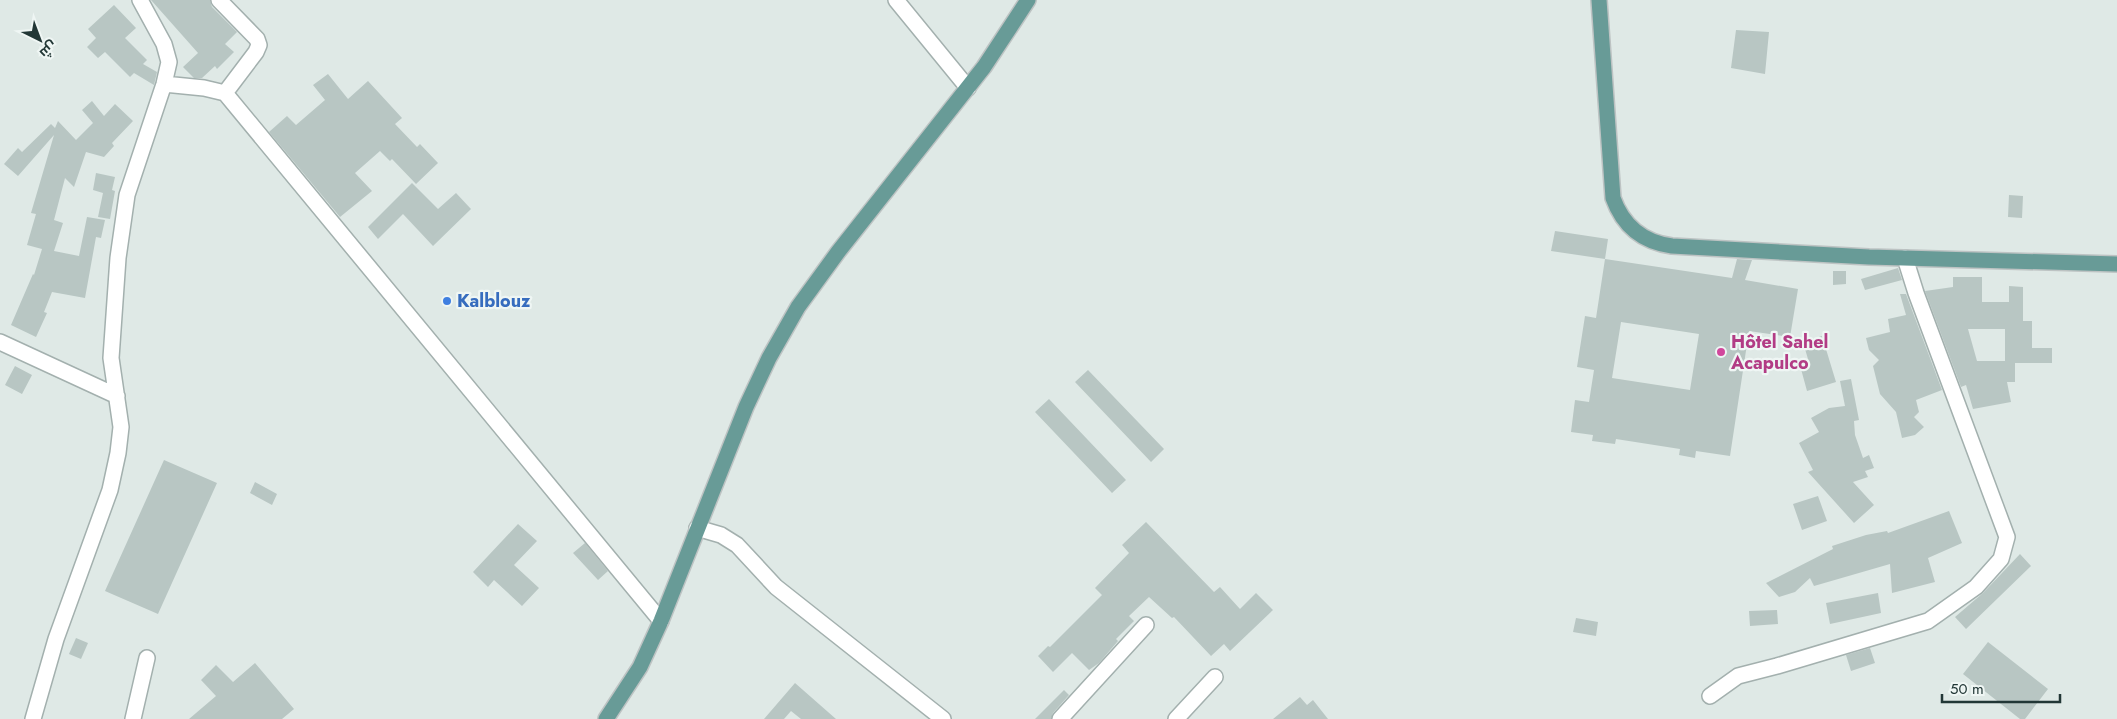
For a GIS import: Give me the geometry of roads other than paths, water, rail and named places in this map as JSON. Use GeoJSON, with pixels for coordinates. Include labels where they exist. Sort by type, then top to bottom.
{"type":"FeatureCollection","features":[{"type":"Feature","properties":{"kind":"main road"},"geometry":{"type":"LineString","coordinates":[[606,719],[640,667],[661,621],[746,407],[769,358],[798,307],[838,252],[968,88],[1028,0]]}},
{"type":"Feature","properties":{"kind":"main road"},"geometry":{"type":"LineString","coordinates":[[1599,0],[1613,198],[1621,216],[1634,232],[1658,244],[1672,246],[1905,258],[2117,264]]}},
{"type":"Feature","properties":{"kind":"street"},"geometry":{"type":"LineString","coordinates":[[33,719],[56,639],[110,490],[121,427],[111,358],[118,258],[127,195],[164,84],[169,62],[164,44],[140,0]]}},
{"type":"Feature","properties":{"kind":"street"},"geometry":{"type":"LineString","coordinates":[[219,0],[259,44],[256,52],[225,93]]}},
{"type":"Feature","properties":{"kind":"street"},"geometry":{"type":"LineString","coordinates":[[896,0],[968,88]]}},
{"type":"Feature","properties":{"kind":"street"},"geometry":{"type":"LineString","coordinates":[[164,84],[204,88],[225,93],[661,621]]}},
{"type":"Feature","properties":{"kind":"street"},"geometry":{"type":"LineString","coordinates":[[1710,696],[1738,676],[1928,621],[1976,587],[2001,559],[2008,537],[1916,294],[1905,258]]}},
{"type":"Feature","properties":{"kind":"street"},"geometry":{"type":"LineString","coordinates":[[0,342],[117,396]]}},
{"type":"Feature","properties":{"kind":"street"},"geometry":{"type":"LineString","coordinates":[[697,528],[721,535],[737,545],[776,587],[943,719]]}},
{"type":"Feature","properties":{"kind":"street"},"geometry":{"type":"LineString","coordinates":[[1060,719],[1146,625]]}},
{"type":"Feature","properties":{"kind":"street"},"geometry":{"type":"LineString","coordinates":[[133,719],[148,658]]}},
{"type":"Feature","properties":{"kind":"street"},"geometry":{"type":"LineString","coordinates":[[1176,719],[1215,677]]}},
{"type":"Feature","properties":{"kind":"place","name":"Kalblouz"},"geometry":{"type":"Point","coordinates":[447,301]}},
{"type":"Feature","properties":{"kind":"place","name":"Hôtel Sahel Acapulco"},"geometry":{"type":"Point","coordinates":[1721,352]}}]}
